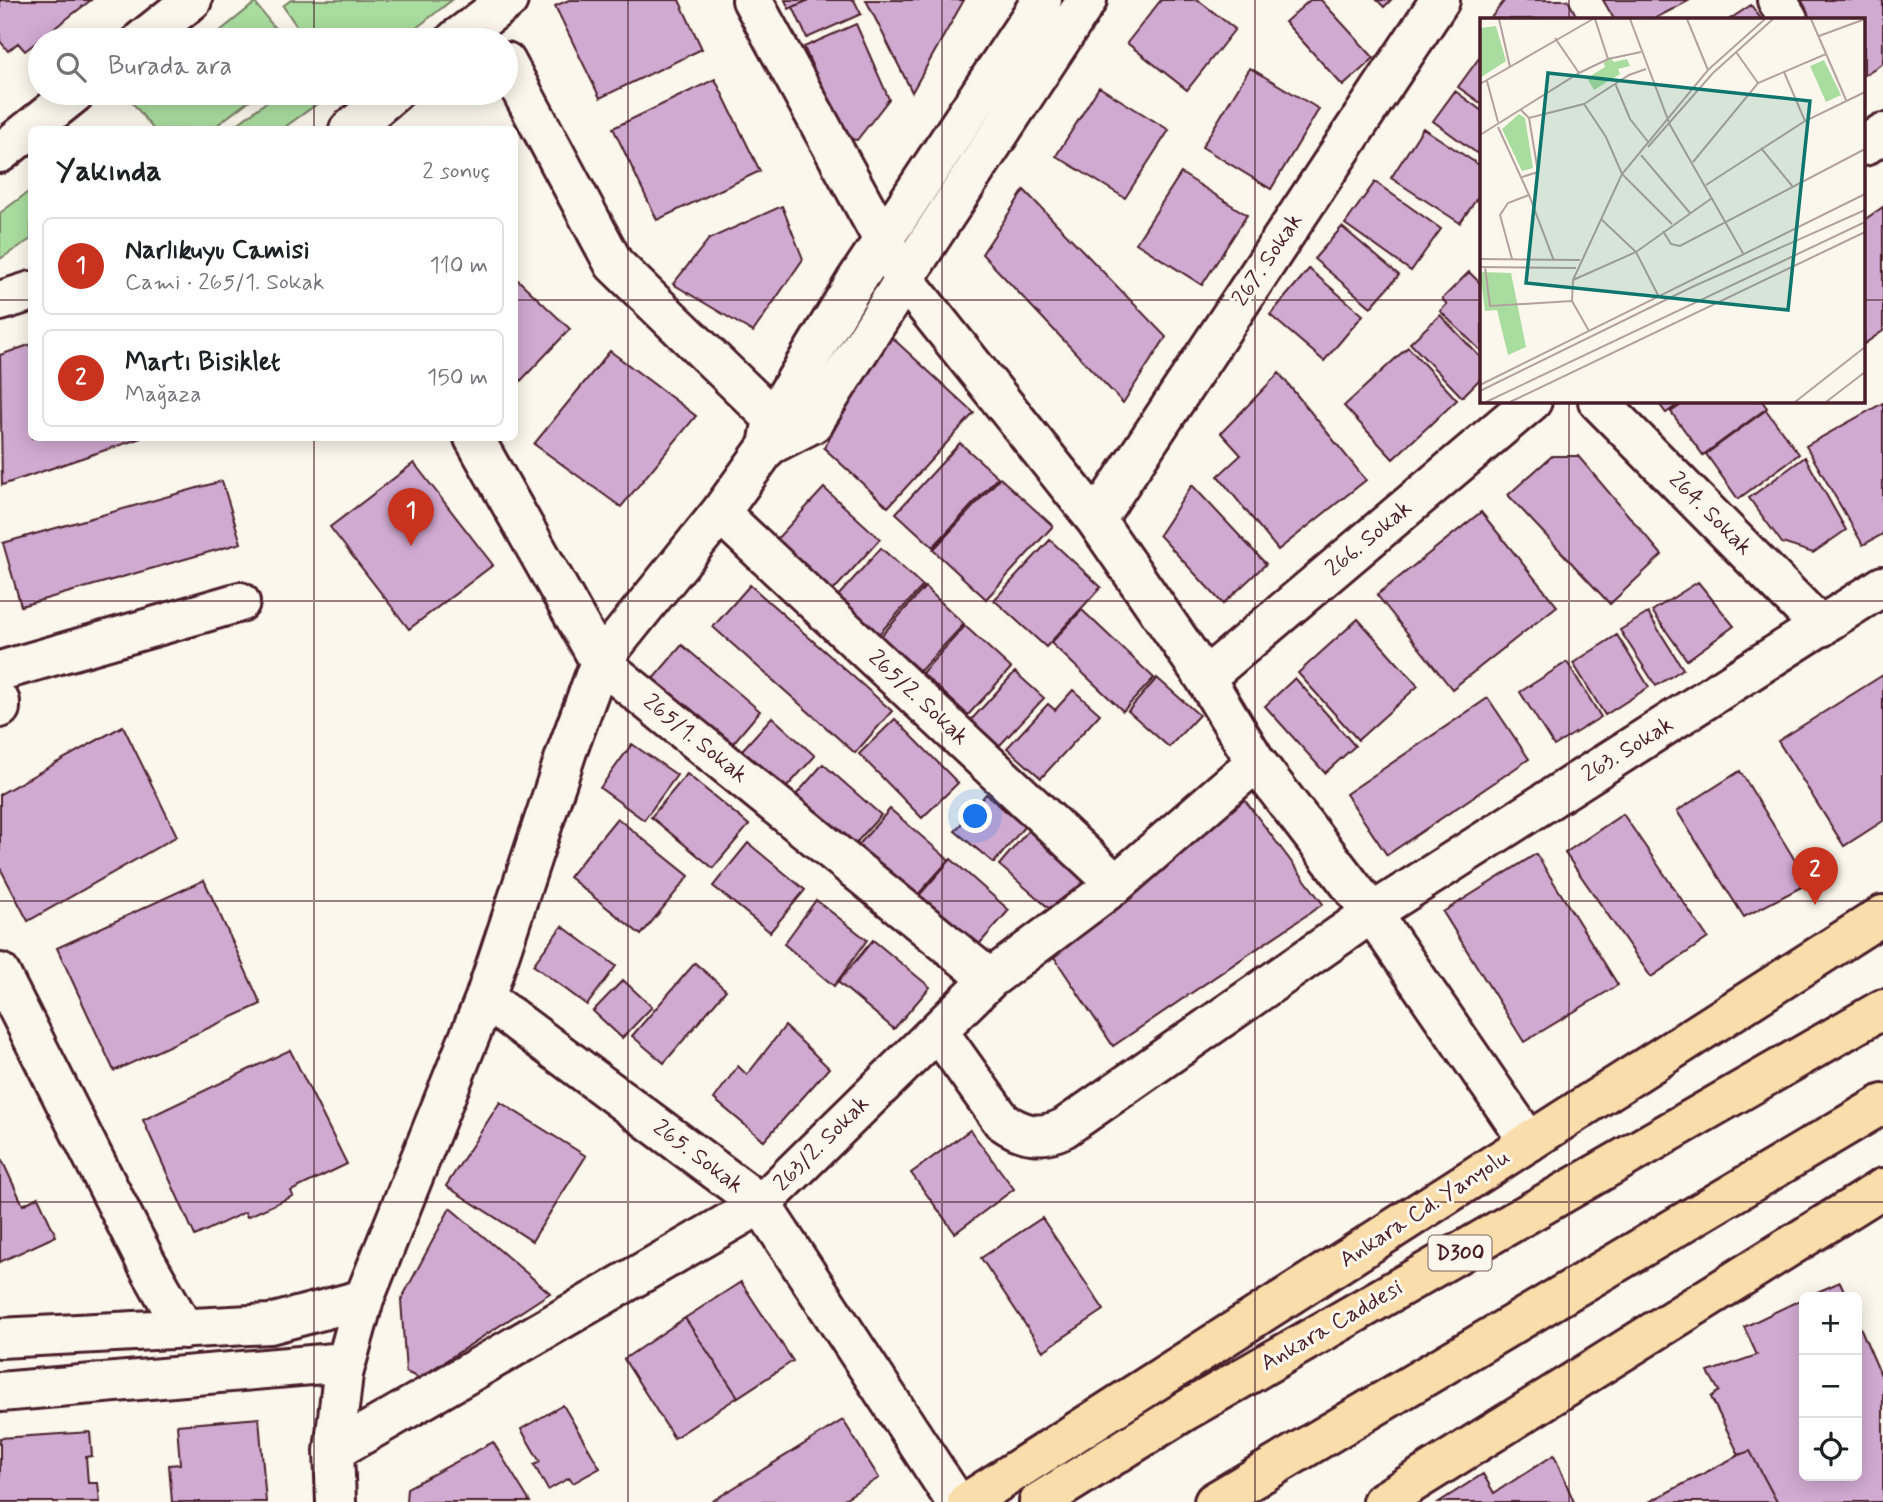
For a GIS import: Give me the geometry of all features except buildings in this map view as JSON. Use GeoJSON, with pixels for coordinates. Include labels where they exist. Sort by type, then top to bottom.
{"type":"FeatureCollection","features":[{"type":"Feature","properties":{"kind":"main road","name":"Ankara Cd. Yanyolu"},"geometry":{"type":"LineString","coordinates":[[967,1502],[1883,915]]}},
{"type":"Feature","properties":{"kind":"main road","name":"Ankara Caddesi"},"geometry":{"type":"LineString","coordinates":[[1039,1502],[1185,1411],[1883,1009]]}},
{"type":"Feature","properties":{"kind":"main road"},"geometry":{"type":"LineString","coordinates":[[1214,1502],[1883,1104]]}},
{"type":"Feature","properties":{"kind":"main road"},"geometry":{"type":"LineString","coordinates":[[1382,1502],[1883,1188]]}},
{"type":"Feature","properties":{"kind":"street"},"geometry":{"type":"LineString","coordinates":[[157,28],[192,0]]}},
{"type":"Feature","properties":{"kind":"street"},"geometry":{"type":"LineString","coordinates":[[752,0],[905,280],[1096,520],[1205,678],[1256,762],[1372,913],[1530,1142]]}},
{"type":"Feature","properties":{"kind":"street"},"geometry":{"type":"LineString","coordinates":[[336,1502],[334,1451],[346,1362],[364,1299],[485,998],[567,751],[600,662],[720,513],[771,432],[883,240],[1042,0]]}},
{"type":"Feature","properties":{"kind":"street"},"geometry":{"type":"LineString","coordinates":[[771,432],[813,423],[1087,0]]}},
{"type":"Feature","properties":{"kind":"street","name":"267. Sokak"},"geometry":{"type":"LineString","coordinates":[[1096,520],[1440,0]]}},
{"type":"Feature","properties":{"kind":"street"},"geometry":{"type":"LineString","coordinates":[[1777,0],[1787,18]]}},
{"type":"Feature","properties":{"kind":"street"},"geometry":{"type":"LineString","coordinates":[[518,84],[614,264],[771,432]]}},
{"type":"Feature","properties":{"kind":"street"},"geometry":{"type":"LineString","coordinates":[[34,126],[60,105]]}},
{"type":"Feature","properties":{"kind":"street"},"geometry":{"type":"LineString","coordinates":[[354,126],[379,105]]}},
{"type":"Feature","properties":{"kind":"street"},"geometry":{"type":"LineString","coordinates":[[0,153],[28,131]]}},
{"type":"Feature","properties":{"kind":"street"},"geometry":{"type":"LineString","coordinates":[[1866,145],[1883,133]]}},
{"type":"Feature","properties":{"kind":"street"},"geometry":{"type":"LineString","coordinates":[[0,301],[28,292]]}},
{"type":"Feature","properties":{"kind":"street","name":"266. Sokak"},"geometry":{"type":"LineString","coordinates":[[1205,678],[1531,402]]}},
{"type":"Feature","properties":{"kind":"street","name":"264. Sokak"},"geometry":{"type":"LineString","coordinates":[[1599,402],[1821,627]]}},
{"type":"Feature","properties":{"kind":"street","name":"265/1. Sokak"},"geometry":{"type":"LineString","coordinates":[[476,441],[600,662],[990,979]]}},
{"type":"Feature","properties":{"kind":"street","name":"265/2. Sokak"},"geometry":{"type":"LineString","coordinates":[[720,513],[1116,884]]}},
{"type":"Feature","properties":{"kind":"street","name":"263. Sokak"},"geometry":{"type":"LineString","coordinates":[[938,1031],[1002,1121],[1028,1135],[1053,1133],[1372,913],[1883,586]]}},
{"type":"Feature","properties":{"kind":"street"},"geometry":{"type":"LineString","coordinates":[[0,671],[240,602]]}},
{"type":"Feature","properties":{"kind":"street"},"geometry":{"type":"LineString","coordinates":[[0,702],[0,708]]}},
{"type":"Feature","properties":{"kind":"street","name":"263/2. Sokak"},"geometry":{"type":"LineString","coordinates":[[334,1451],[761,1204],[990,979],[1116,884],[1256,762]]}},
{"type":"Feature","properties":{"kind":"street"},"geometry":{"type":"LineString","coordinates":[[0,973],[147,1264],[184,1329]]}},
{"type":"Feature","properties":{"kind":"street","name":"265. Sokak"},"geometry":{"type":"LineString","coordinates":[[485,998],[761,1204],[956,1502]]}},
{"type":"Feature","properties":{"kind":"street"},"geometry":{"type":"LineString","coordinates":[[0,1338],[270,1324],[364,1299]]}},
{"type":"Feature","properties":{"kind":"street"},"geometry":{"type":"LineString","coordinates":[[0,1392],[346,1362]]}},
{"type":"Feature","properties":{"kind":"green space"},"geometry":{"type":"Polygon","coordinates":[[[291,0],[452,0],[416,28],[298,28],[283,6],[291,0]]]}},
{"type":"Feature","properties":{"kind":"green space"},"geometry":{"type":"Polygon","coordinates":[[[255,3],[275,28],[224,28],[255,3]]]}},
{"type":"Feature","properties":{"kind":"green space"},"geometry":{"type":"Polygon","coordinates":[[[134,105],[243,105],[216,126],[151,126],[134,105]]]}},
{"type":"Feature","properties":{"kind":"green space"},"geometry":{"type":"Polygon","coordinates":[[[262,105],[316,105],[286,126],[235,126],[262,105]]]}},
{"type":"Feature","properties":{"kind":"green space"},"geometry":{"type":"Polygon","coordinates":[[[28,192],[28,241],[0,259],[0,213],[28,192]]]}},
{"type":"Feature","properties":{"kind":"place","name":"Narlıkuyu Camisi"},"geometry":{"type":"Point","coordinates":[411,546]}},
{"type":"Feature","properties":{"kind":"place","name":"Martı Bisiklet"},"geometry":{"type":"Point","coordinates":[1815,905]}}]}
